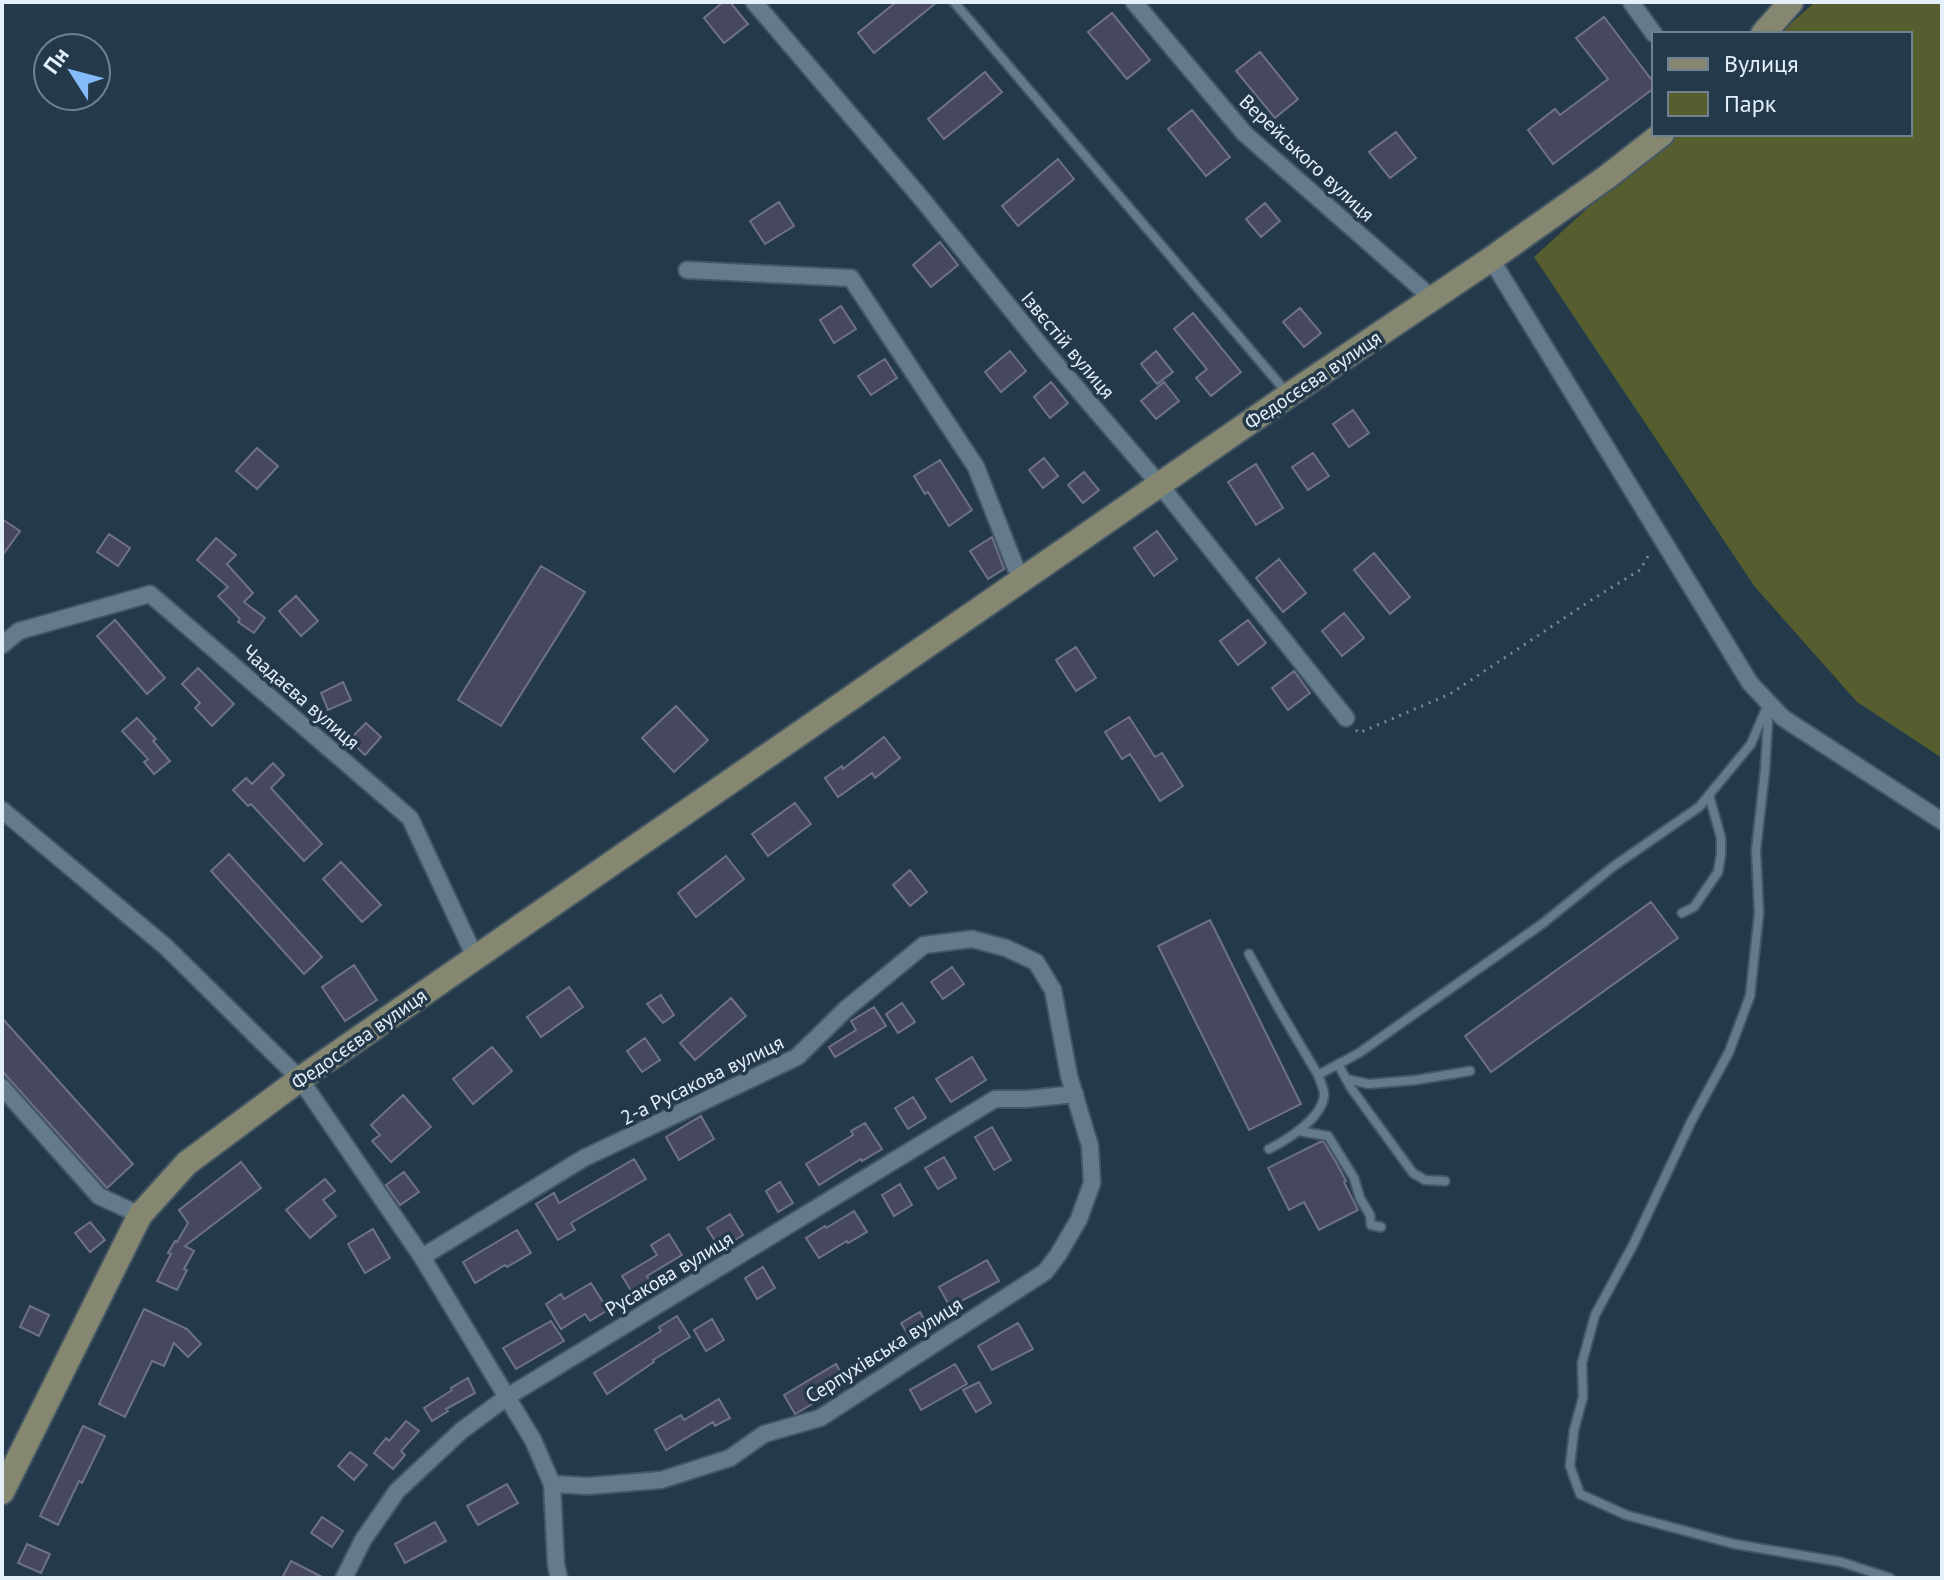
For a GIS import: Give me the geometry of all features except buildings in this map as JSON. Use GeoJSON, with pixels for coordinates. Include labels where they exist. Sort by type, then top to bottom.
{"type":"FeatureCollection","features":[{"type":"Feature","properties":{"kind":"main road"},"geometry":{"type":"LineString","coordinates":[[1765,32],[1791,2]]}},
{"type":"Feature","properties":{"kind":"main road","name":"Федосєєва вулиця"},"geometry":{"type":"LineString","coordinates":[[2,1492],[140,1215],[187,1163],[300,1079],[1289,395],[1491,259],[1659,136]]}},
{"type":"Feature","properties":{"kind":"street","name":"Ізвєстій вулиця"},"geometry":{"type":"LineString","coordinates":[[754,2],[1160,485],[1346,718]]}},
{"type":"Feature","properties":{"kind":"street","name":"Верейського вулиця"},"geometry":{"type":"LineString","coordinates":[[1134,2],[1245,134],[1432,298]]}},
{"type":"Feature","properties":{"kind":"street"},"geometry":{"type":"LineString","coordinates":[[1631,2],[1653,32]]}},
{"type":"Feature","properties":{"kind":"street"},"geometry":{"type":"LineString","coordinates":[[1491,259],[1750,683],[1783,718],[1942,821]]}},
{"type":"Feature","properties":{"kind":"street"},"geometry":{"type":"LineString","coordinates":[[687,270],[851,278],[976,467],[1021,581]]}},
{"type":"Feature","properties":{"kind":"street","name":"Чаадаєва вулиця"},"geometry":{"type":"LineString","coordinates":[[2,645],[19,631],[150,594],[410,818],[476,959]]}},
{"type":"Feature","properties":{"kind":"street"},"geometry":{"type":"LineString","coordinates":[[2,810],[166,947],[300,1079],[422,1257],[533,1440],[552,1484],[559,1578]]}},
{"type":"Feature","properties":{"kind":"street","name":"2-а Русакова вулиця"},"geometry":{"type":"LineString","coordinates":[[422,1257],[584,1158],[797,1057],[846,1009],[924,945],[972,939],[1006,948],[1036,962],[1053,990],[1069,1076],[1090,1146],[1092,1183],[1079,1219],[1045,1272]]}},
{"type":"Feature","properties":{"kind":"street"},"geometry":{"type":"LineString","coordinates":[[2,1087],[99,1196],[140,1215]]}},
{"type":"Feature","properties":{"kind":"street","name":"Русакова вулиця"},"geometry":{"type":"LineString","coordinates":[[344,1578],[363,1540],[397,1491],[461,1431],[507,1397],[995,1099],[1075,1094]]}},
{"type":"Feature","properties":{"kind":"street","name":"Серпухівська вулиця"},"geometry":{"type":"LineString","coordinates":[[552,1484],[588,1486],[661,1480],[730,1458],[764,1434],[820,1418],[1045,1272]]}},
{"type":"Feature","properties":{"kind":"lane"},"geometry":{"type":"LineString","coordinates":[[954,2],[1289,395]]}},
{"type":"Feature","properties":{"kind":"lane"},"geometry":{"type":"LineString","coordinates":[[1318,1075],[1359,1053],[1542,924],[1614,866],[1699,807],[1751,744],[1769,703]]}},
{"type":"Feature","properties":{"kind":"lane"},"geometry":{"type":"LineString","coordinates":[[1769,703],[1756,850],[1759,913],[1750,996],[1729,1052],[1595,1315],[1582,1363],[1583,1397],[1574,1430],[1570,1466],[1580,1494],[1626,1515],[1734,1544],[1841,1562],[1890,1578]]}},
{"type":"Feature","properties":{"kind":"lane"},"geometry":{"type":"LineString","coordinates":[[1682,913],[1694,907],[1718,872],[1721,838],[1709,795]]}},
{"type":"Feature","properties":{"kind":"lane"},"geometry":{"type":"LineString","coordinates":[[1249,954],[1325,1091],[1322,1104],[1310,1120],[1289,1139],[1269,1149]]}},
{"type":"Feature","properties":{"kind":"lane"},"geometry":{"type":"LineString","coordinates":[[1338,1064],[1413,1173],[1425,1180],[1445,1181]]}},
{"type":"Feature","properties":{"kind":"lane"},"geometry":{"type":"LineString","coordinates":[[1346,1079],[1369,1084],[1470,1071]]}},
{"type":"Feature","properties":{"kind":"lane"},"geometry":{"type":"LineString","coordinates":[[1298,1131],[1328,1136],[1354,1178],[1360,1198],[1370,1215],[1371,1225],[1381,1227]]}},
{"type":"Feature","properties":{"kind":"path"},"geometry":{"type":"LineString","coordinates":[[1346,718],[1359,733],[1450,694],[1640,570],[1662,539]]}},
{"type":"Feature","properties":{"kind":"green space"},"geometry":{"type":"Polygon","coordinates":[[[1815,2],[1942,2],[1942,758],[1857,702],[1755,587],[1534,257],[1667,136],[1912,136],[1912,32],[1781,32],[1815,2]]]}}]}
